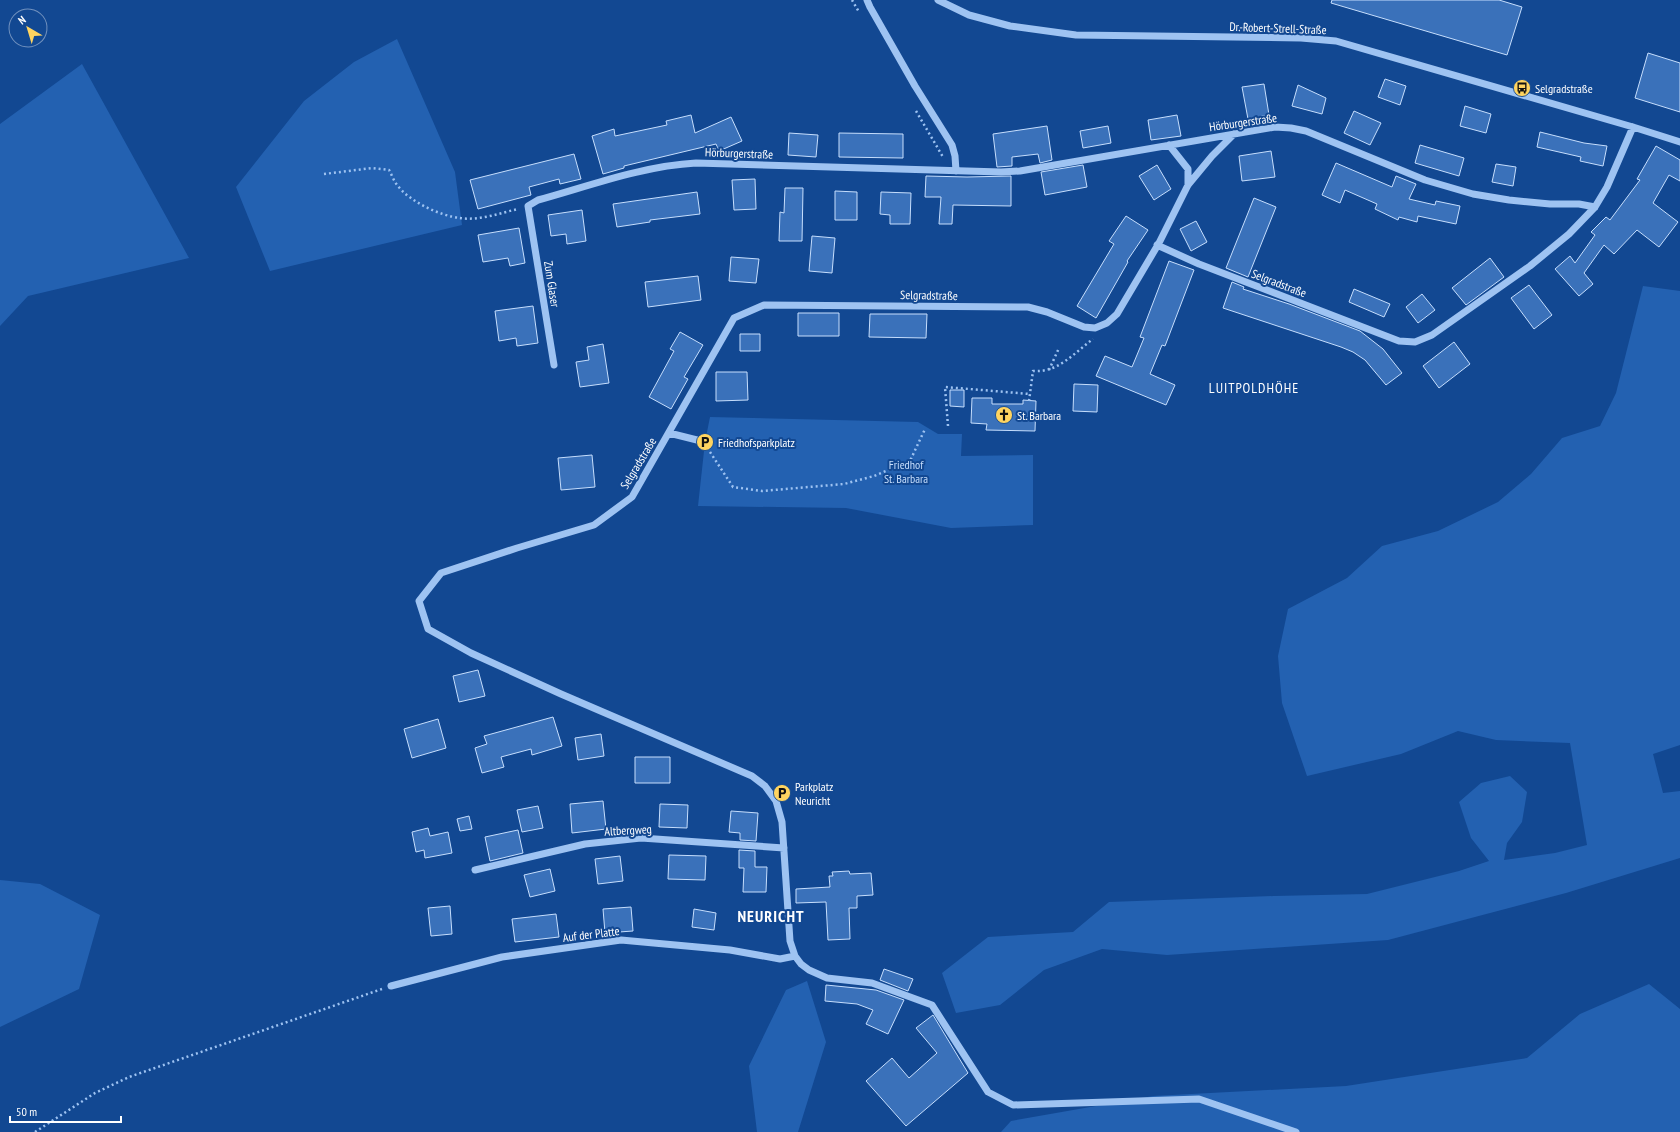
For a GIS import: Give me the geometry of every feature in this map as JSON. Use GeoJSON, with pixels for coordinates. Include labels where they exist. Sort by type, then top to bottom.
{"type":"FeatureCollection","features":[{"type":"Feature","properties":{"kind":"street"},"geometry":{"type":"LineString","coordinates":[[868,0],[870,7],[915,86],[952,145],[955,156],[956,171]]}},
{"type":"Feature","properties":{"kind":"street","name":"Dr.-Robert-Strell-Straße"},"geometry":{"type":"LineString","coordinates":[[938,0],[969,15],[1010,26],[1076,35],[1302,38],[1336,41],[1680,142]]}},
{"type":"Feature","properties":{"kind":"street","name":"Hörburgerstraße"},"geometry":{"type":"LineString","coordinates":[[528,206],[538,200],[655,168],[677,164],[696,163],[956,171],[1020,171],[1275,127],[1306,131],[1425,180],[1473,194],[1509,200],[1550,204],[1579,204],[1595,207]]}},
{"type":"Feature","properties":{"kind":"street","name":"Selgradstraße"},"geometry":{"type":"LineString","coordinates":[[1158,245],[1199,264],[1399,341],[1415,342],[1432,335],[1530,266],[1569,234],[1595,207],[1607,187],[1633,127]]}},
{"type":"Feature","properties":{"kind":"street","name":"Selgradstraße"},"geometry":{"type":"LineString","coordinates":[[784,848],[782,822],[776,801],[765,786],[752,776],[561,694],[471,653],[428,629],[419,601],[441,573],[594,525],[632,497],[734,318],[764,305],[1028,307],[1047,312],[1084,327],[1095,328],[1107,323],[1117,314],[1158,245],[1188,185],[1212,156],[1234,134]]}},
{"type":"Feature","properties":{"kind":"street"},"geometry":{"type":"LineString","coordinates":[[1169,145],[1188,169],[1188,185]]}},
{"type":"Feature","properties":{"kind":"street","name":"Zum Glaser"},"geometry":{"type":"LineString","coordinates":[[528,206],[554,365]]}},
{"type":"Feature","properties":{"kind":"street"},"geometry":{"type":"LineString","coordinates":[[669,433],[705,442]]}},
{"type":"Feature","properties":{"kind":"street","name":"Altbergweg"},"geometry":{"type":"LineString","coordinates":[[475,870],[585,844],[641,838],[784,848]]}},
{"type":"Feature","properties":{"kind":"street"},"geometry":{"type":"LineString","coordinates":[[784,848],[790,941],[795,956],[801,964],[809,970],[827,978],[872,983],[932,1005],[988,1092],[1013,1104],[1199,1099],[1296,1132]]}},
{"type":"Feature","properties":{"kind":"street","name":"Auf der Platte"},"geometry":{"type":"LineString","coordinates":[[392,986],[502,957],[621,940],[730,950],[780,960],[795,956]]}},
{"type":"Feature","properties":{"kind":"path"},"geometry":{"type":"LineString","coordinates":[[324,174],[372,168],[389,170],[398,186],[413,199],[436,212],[461,219],[481,217],[528,206]]}},
{"type":"Feature","properties":{"kind":"path"},"geometry":{"type":"LineString","coordinates":[[1029,401],[1033,371],[1048,370],[1065,362],[1094,338]]}},
{"type":"Feature","properties":{"kind":"path"},"geometry":{"type":"LineString","coordinates":[[1048,370],[1058,348]]}},
{"type":"Feature","properties":{"kind":"path"},"geometry":{"type":"LineString","coordinates":[[948,426],[945,387],[1030,394]]}},
{"type":"Feature","properties":{"kind":"path"},"geometry":{"type":"LineString","coordinates":[[705,442],[721,471],[733,487],[762,491],[844,484],[874,476],[910,461],[925,429]]}},
{"type":"Feature","properties":{"kind":"path"},"geometry":{"type":"LineString","coordinates":[[35,1132],[94,1093],[129,1077],[392,986]]}},
{"type":"Feature","properties":{"kind":"green space"},"geometry":{"type":"Polygon","coordinates":[[[397,39],[455,172],[462,225],[270,271],[236,187],[304,101],[354,62],[397,39]]]}},
{"type":"Feature","properties":{"kind":"green space"},"geometry":{"type":"Polygon","coordinates":[[[82,64],[189,258],[28,296],[0,326],[0,124],[82,64]]]}},
{"type":"Feature","properties":{"kind":"green space"},"geometry":{"type":"Polygon","coordinates":[[[1643,286],[1680,291],[1680,745],[1653,754],[1663,793],[1680,791],[1680,858],[1566,893],[1388,940],[1167,955],[1102,949],[1044,970],[1000,1005],[956,1013],[942,973],[988,937],[1073,932],[1109,902],[1367,894],[1459,871],[1489,861],[1471,838],[1459,802],[1481,783],[1510,776],[1527,792],[1522,822],[1507,843],[1504,860],[1555,853],[1587,845],[1570,743],[1496,740],[1458,731],[1401,754],[1307,776],[1282,703],[1278,656],[1288,609],[1347,578],[1382,546],[1438,531],[1498,502],[1531,474],[1562,438],[1600,426],[1616,393],[1643,286]]]}},
{"type":"Feature","properties":{"kind":"green space","name":"Friedhof St. Barbara"},"geometry":{"type":"Polygon","coordinates":[[[710,417],[918,422],[938,434],[962,434],[961,456],[1033,455],[1033,525],[951,528],[846,508],[698,506],[705,442],[710,417]]]}},
{"type":"Feature","properties":{"kind":"green space"},"geometry":{"type":"Polygon","coordinates":[[[0,880],[40,884],[100,915],[79,989],[0,1027],[0,880]]]}},
{"type":"Feature","properties":{"kind":"green space"},"geometry":{"type":"Polygon","coordinates":[[[807,981],[826,1042],[798,1132],[757,1132],[749,1066],[786,990],[807,981]]]}},
{"type":"Feature","properties":{"kind":"green space"},"geometry":{"type":"Polygon","coordinates":[[[1649,984],[1680,1009],[1680,1132],[1001,1132],[1011,1121],[1153,1096],[1346,1086],[1527,1058],[1580,1014],[1649,984]]]}},
{"type":"Feature","properties":{"kind":"building"},"geometry":{"type":"Polygon","coordinates":[[[1332,0],[1499,0],[1522,7],[1507,55],[1331,3],[1332,0]]]}},
{"type":"Feature","properties":{"kind":"building"},"geometry":{"type":"Polygon","coordinates":[[[1648,53],[1680,63],[1680,112],[1635,98],[1648,53]]]}},
{"type":"Feature","properties":{"kind":"building"},"geometry":{"type":"Polygon","coordinates":[[[1385,79],[1406,86],[1400,105],[1378,97],[1385,79]]]}},
{"type":"Feature","properties":{"kind":"building"},"geometry":{"type":"Polygon","coordinates":[[[1264,84],[1269,115],[1248,119],[1242,87],[1264,84]]]}},
{"type":"Feature","properties":{"kind":"building"},"geometry":{"type":"Polygon","coordinates":[[[1298,85],[1326,98],[1322,114],[1292,106],[1298,85]]]}},
{"type":"Feature","properties":{"kind":"building"},"geometry":{"type":"Polygon","coordinates":[[[1465,106],[1491,114],[1486,133],[1460,126],[1465,106]]]}},
{"type":"Feature","properties":{"kind":"building"},"geometry":{"type":"Polygon","coordinates":[[[1354,111],[1381,123],[1370,145],[1344,133],[1354,111]]]}},
{"type":"Feature","properties":{"kind":"building"},"geometry":{"type":"Polygon","coordinates":[[[691,115],[695,133],[731,117],[742,141],[719,151],[716,144],[624,166],[624,168],[603,174],[592,136],[614,129],[615,136],[667,125],[666,121],[691,115]]]}},
{"type":"Feature","properties":{"kind":"building"},"geometry":{"type":"Polygon","coordinates":[[[1177,115],[1181,136],[1151,140],[1148,120],[1177,115]]]}},
{"type":"Feature","properties":{"kind":"building"},"geometry":{"type":"Polygon","coordinates":[[[1047,126],[1052,160],[1040,163],[1038,154],[1012,157],[1012,166],[997,167],[993,134],[1047,126]]]}},
{"type":"Feature","properties":{"kind":"building"},"geometry":{"type":"Polygon","coordinates":[[[1108,126],[1111,143],[1083,148],[1080,131],[1108,126]]]}},
{"type":"Feature","properties":{"kind":"building"},"geometry":{"type":"Polygon","coordinates":[[[1540,132],[1584,143],[1607,146],[1603,166],[1580,161],[1581,157],[1537,147],[1540,132]]]}},
{"type":"Feature","properties":{"kind":"building"},"geometry":{"type":"Polygon","coordinates":[[[789,133],[818,135],[816,157],[788,155],[789,133]]]}},
{"type":"Feature","properties":{"kind":"building"},"geometry":{"type":"Polygon","coordinates":[[[839,133],[903,134],[903,158],[839,157],[839,133]]]}},
{"type":"Feature","properties":{"kind":"building"},"geometry":{"type":"Polygon","coordinates":[[[1420,145],[1464,158],[1459,176],[1415,163],[1420,145]]]}},
{"type":"Feature","properties":{"kind":"building"},"geometry":{"type":"Polygon","coordinates":[[[1656,146],[1680,160],[1680,181],[1669,175],[1653,203],[1678,222],[1659,247],[1637,230],[1614,254],[1604,245],[1584,273],[1593,284],[1579,296],[1555,269],[1570,256],[1575,263],[1595,235],[1591,232],[1606,217],[1610,220],[1640,180],[1637,179],[1656,146]]]}},
{"type":"Feature","properties":{"kind":"building"},"geometry":{"type":"Polygon","coordinates":[[[1271,151],[1275,177],[1242,181],[1239,156],[1271,151]]]}},
{"type":"Feature","properties":{"kind":"building"},"geometry":{"type":"Polygon","coordinates":[[[574,154],[581,179],[560,184],[559,179],[529,187],[531,195],[478,209],[470,180],[574,154]]]}},
{"type":"Feature","properties":{"kind":"building"},"geometry":{"type":"Polygon","coordinates":[[[1336,163],[1392,187],[1396,176],[1416,184],[1409,199],[1435,205],[1436,201],[1460,206],[1456,224],[1418,216],[1417,222],[1399,217],[1398,220],[1375,209],[1377,204],[1345,190],[1340,203],[1322,195],[1336,163]]]}},
{"type":"Feature","properties":{"kind":"building"},"geometry":{"type":"Polygon","coordinates":[[[1496,164],[1516,167],[1513,186],[1492,182],[1496,164]]]}},
{"type":"Feature","properties":{"kind":"building"},"geometry":{"type":"Polygon","coordinates":[[[1083,165],[1087,187],[1045,195],[1041,172],[1083,165]]]}},
{"type":"Feature","properties":{"kind":"building"},"geometry":{"type":"Polygon","coordinates":[[[1157,165],[1171,189],[1154,200],[1139,176],[1157,165]]]}},
{"type":"Feature","properties":{"kind":"building"},"geometry":{"type":"Polygon","coordinates":[[[926,176],[1011,176],[1011,206],[953,205],[952,224],[939,224],[941,197],[925,197],[926,176]]]}},
{"type":"Feature","properties":{"kind":"building"},"geometry":{"type":"Polygon","coordinates":[[[755,179],[756,209],[734,210],[732,180],[755,179]]]}},
{"type":"Feature","properties":{"kind":"building"},"geometry":{"type":"Polygon","coordinates":[[[785,188],[803,188],[802,241],[779,241],[780,212],[784,213],[785,188]]]}},
{"type":"Feature","properties":{"kind":"building"},"geometry":{"type":"Polygon","coordinates":[[[835,191],[857,192],[857,220],[835,220],[835,191]]]}},
{"type":"Feature","properties":{"kind":"building"},"geometry":{"type":"Polygon","coordinates":[[[697,192],[700,214],[650,220],[650,222],[617,227],[613,204],[697,192]]]}},
{"type":"Feature","properties":{"kind":"building"},"geometry":{"type":"Polygon","coordinates":[[[881,192],[911,193],[910,224],[890,224],[890,215],[880,214],[881,192]]]}},
{"type":"Feature","properties":{"kind":"building"},"geometry":{"type":"Polygon","coordinates":[[[1254,198],[1276,207],[1248,277],[1226,268],[1254,198]]]}},
{"type":"Feature","properties":{"kind":"building"},"geometry":{"type":"Polygon","coordinates":[[[582,210],[586,241],[567,244],[566,234],[551,236],[548,215],[582,210]]]}},
{"type":"Feature","properties":{"kind":"building"},"geometry":{"type":"Polygon","coordinates":[[[1126,216],[1148,230],[1127,261],[1128,262],[1096,318],[1077,306],[1114,244],[1109,241],[1126,216]]]}},
{"type":"Feature","properties":{"kind":"building"},"geometry":{"type":"Polygon","coordinates":[[[1196,221],[1207,242],[1191,251],[1180,229],[1196,221]]]}},
{"type":"Feature","properties":{"kind":"building"},"geometry":{"type":"Polygon","coordinates":[[[519,228],[525,263],[510,266],[508,258],[483,262],[478,235],[519,228]]]}},
{"type":"Feature","properties":{"kind":"building"},"geometry":{"type":"Polygon","coordinates":[[[812,236],[835,238],[832,273],[809,271],[812,236]]]}},
{"type":"Feature","properties":{"kind":"building"},"geometry":{"type":"Polygon","coordinates":[[[731,257],[759,259],[756,283],[729,281],[731,257]]]}},
{"type":"Feature","properties":{"kind":"building"},"geometry":{"type":"Polygon","coordinates":[[[1490,258],[1504,277],[1466,305],[1452,288],[1490,258]]]}},
{"type":"Feature","properties":{"kind":"building"},"geometry":{"type":"Polygon","coordinates":[[[1169,261],[1194,270],[1165,346],[1162,345],[1150,374],[1175,385],[1166,405],[1096,376],[1105,356],[1132,367],[1144,338],[1140,337],[1169,261]]]}},
{"type":"Feature","properties":{"kind":"building"},"geometry":{"type":"Polygon","coordinates":[[[698,276],[701,300],[648,307],[645,282],[698,276]]]}},
{"type":"Feature","properties":{"kind":"building"},"geometry":{"type":"Polygon","coordinates":[[[1232,282],[1244,287],[1243,289],[1289,304],[1360,331],[1383,349],[1402,373],[1386,385],[1365,360],[1353,352],[1223,308],[1232,282]]]}},
{"type":"Feature","properties":{"kind":"building"},"geometry":{"type":"Polygon","coordinates":[[[1529,285],[1552,315],[1534,329],[1511,298],[1529,285]]]}},
{"type":"Feature","properties":{"kind":"building"},"geometry":{"type":"Polygon","coordinates":[[[1354,289],[1390,304],[1384,317],[1349,302],[1354,289]]]}},
{"type":"Feature","properties":{"kind":"building"},"geometry":{"type":"Polygon","coordinates":[[[1422,294],[1435,310],[1418,323],[1406,307],[1422,294]]]}},
{"type":"Feature","properties":{"kind":"building"},"geometry":{"type":"Polygon","coordinates":[[[533,306],[538,343],[517,346],[516,338],[499,341],[495,311],[533,306]]]}},
{"type":"Feature","properties":{"kind":"building"},"geometry":{"type":"Polygon","coordinates":[[[798,313],[839,313],[839,336],[798,336],[798,313]]]}},
{"type":"Feature","properties":{"kind":"building"},"geometry":{"type":"Polygon","coordinates":[[[870,314],[927,314],[926,338],[869,337],[870,314]]]}},
{"type":"Feature","properties":{"kind":"building"},"geometry":{"type":"Polygon","coordinates":[[[680,332],[703,345],[684,377],[688,379],[671,409],[649,397],[674,351],[670,349],[680,332]]]}},
{"type":"Feature","properties":{"kind":"building"},"geometry":{"type":"Polygon","coordinates":[[[740,334],[760,334],[760,351],[740,351],[740,334]]]}},
{"type":"Feature","properties":{"kind":"building"},"geometry":{"type":"Polygon","coordinates":[[[1454,342],[1470,364],[1439,388],[1423,366],[1454,342]]]}},
{"type":"Feature","properties":{"kind":"building"},"geometry":{"type":"Polygon","coordinates":[[[603,344],[609,383],[580,387],[576,362],[589,360],[587,347],[603,344]]]}},
{"type":"Feature","properties":{"kind":"building"},"geometry":{"type":"Polygon","coordinates":[[[716,372],[747,372],[748,400],[716,401],[716,372]]]}},
{"type":"Feature","properties":{"kind":"building"},"geometry":{"type":"Polygon","coordinates":[[[1074,384],[1098,385],[1097,412],[1073,411],[1074,384]]]}},
{"type":"Feature","properties":{"kind":"building"},"geometry":{"type":"Polygon","coordinates":[[[950,390],[964,390],[964,407],[950,406],[950,390]]]}},
{"type":"Feature","properties":{"kind":"building","name":"St. Barbara"},"geometry":{"type":"Polygon","coordinates":[[[972,398],[992,398],[992,404],[1023,404],[1023,400],[1036,401],[1035,431],[986,430],[987,424],[971,423],[972,398]]]}},
{"type":"Feature","properties":{"kind":"building"},"geometry":{"type":"Polygon","coordinates":[[[592,455],[595,487],[561,490],[558,458],[592,455]]]}},
{"type":"Feature","properties":{"kind":"building"},"geometry":{"type":"Polygon","coordinates":[[[478,670],[485,696],[459,702],[453,676],[478,670]]]}},
{"type":"Feature","properties":{"kind":"building"},"geometry":{"type":"Polygon","coordinates":[[[553,717],[562,746],[532,755],[531,749],[501,757],[504,767],[482,773],[475,748],[487,744],[484,736],[553,717]]]}},
{"type":"Feature","properties":{"kind":"building"},"geometry":{"type":"Polygon","coordinates":[[[438,719],[446,748],[412,758],[404,729],[438,719]]]}},
{"type":"Feature","properties":{"kind":"building"},"geometry":{"type":"Polygon","coordinates":[[[601,734],[604,756],[578,760],[575,738],[601,734]]]}},
{"type":"Feature","properties":{"kind":"building"},"geometry":{"type":"Polygon","coordinates":[[[635,757],[670,757],[670,783],[635,783],[635,757]]]}},
{"type":"Feature","properties":{"kind":"building"},"geometry":{"type":"Polygon","coordinates":[[[603,801],[606,829],[572,833],[570,804],[603,801]]]}},
{"type":"Feature","properties":{"kind":"building"},"geometry":{"type":"Polygon","coordinates":[[[660,804],[688,805],[687,828],[659,827],[660,804]]]}},
{"type":"Feature","properties":{"kind":"building"},"geometry":{"type":"Polygon","coordinates":[[[538,806],[543,828],[522,832],[517,810],[538,806]]]}},
{"type":"Feature","properties":{"kind":"building"},"geometry":{"type":"Polygon","coordinates":[[[731,811],[758,813],[756,841],[740,840],[740,833],[729,832],[731,811]]]}},
{"type":"Feature","properties":{"kind":"building"},"geometry":{"type":"Polygon","coordinates":[[[469,816],[472,829],[460,831],[457,819],[469,816]]]}},
{"type":"Feature","properties":{"kind":"building"},"geometry":{"type":"Polygon","coordinates":[[[428,828],[430,836],[448,832],[452,853],[425,858],[424,850],[416,852],[412,832],[428,828]]]}},
{"type":"Feature","properties":{"kind":"building"},"geometry":{"type":"Polygon","coordinates":[[[518,830],[523,853],[490,861],[485,837],[518,830]]]}},
{"type":"Feature","properties":{"kind":"building"},"geometry":{"type":"Polygon","coordinates":[[[739,850],[755,851],[755,867],[767,867],[766,892],[743,892],[744,868],[739,868],[739,850]]]}},
{"type":"Feature","properties":{"kind":"building"},"geometry":{"type":"Polygon","coordinates":[[[669,855],[706,856],[705,880],[668,879],[669,855]]]}},
{"type":"Feature","properties":{"kind":"building"},"geometry":{"type":"Polygon","coordinates":[[[620,856],[623,881],[598,884],[595,859],[620,856]]]}},
{"type":"Feature","properties":{"kind":"building"},"geometry":{"type":"Polygon","coordinates":[[[550,869],[555,891],[530,897],[524,875],[550,869]]]}},
{"type":"Feature","properties":{"kind":"building"},"geometry":{"type":"Polygon","coordinates":[[[849,871],[850,874],[871,873],[873,895],[857,896],[857,908],[849,908],[850,939],[828,940],[826,902],[796,903],[796,889],[830,887],[829,876],[833,876],[832,872],[849,871]]]}},
{"type":"Feature","properties":{"kind":"building"},"geometry":{"type":"Polygon","coordinates":[[[450,906],[452,934],[431,936],[428,908],[450,906]]]}},
{"type":"Feature","properties":{"kind":"building"},"geometry":{"type":"Polygon","coordinates":[[[631,907],[633,931],[605,933],[603,909],[631,907]]]}},
{"type":"Feature","properties":{"kind":"building"},"geometry":{"type":"Polygon","coordinates":[[[694,909],[716,913],[714,930],[692,927],[694,909]]]}},
{"type":"Feature","properties":{"kind":"building"},"geometry":{"type":"Polygon","coordinates":[[[556,914],[559,937],[515,942],[512,919],[556,914]]]}},
{"type":"Feature","properties":{"kind":"building"},"geometry":{"type":"Polygon","coordinates":[[[884,969],[913,979],[908,991],[880,980],[884,969]]]}},
{"type":"Feature","properties":{"kind":"building"},"geometry":{"type":"Polygon","coordinates":[[[826,985],[876,990],[904,1000],[888,1034],[866,1024],[873,1010],[857,1004],[825,1001],[826,985]]]}},
{"type":"Feature","properties":{"kind":"building"},"geometry":{"type":"Polygon","coordinates":[[[933,1015],[968,1073],[906,1126],[866,1081],[892,1058],[909,1078],[937,1053],[916,1028],[933,1015]]]}},
{"type":"Feature","properties":{"kind":"place","name":"Selgradstraße"},"geometry":{"type":"Point","coordinates":[1522,88]}},
{"type":"Feature","properties":{"kind":"place","name":"St. Barbara"},"geometry":{"type":"Point","coordinates":[1004,415]}},
{"type":"Feature","properties":{"kind":"place","name":"Friedhofsparkplatz"},"geometry":{"type":"Point","coordinates":[705,442]}},
{"type":"Feature","properties":{"kind":"place","name":"Parkplatz Neuricht"},"geometry":{"type":"Point","coordinates":[782,793]}},
{"type":"Feature","properties":{"kind":"district","name":"LUITPOLDHÖHE"},"geometry":{"type":"Point","coordinates":[1254,388]}},
{"type":"Feature","properties":{"kind":"district","name":"NEURICHT"},"geometry":{"type":"Point","coordinates":[771,916]}}]}
